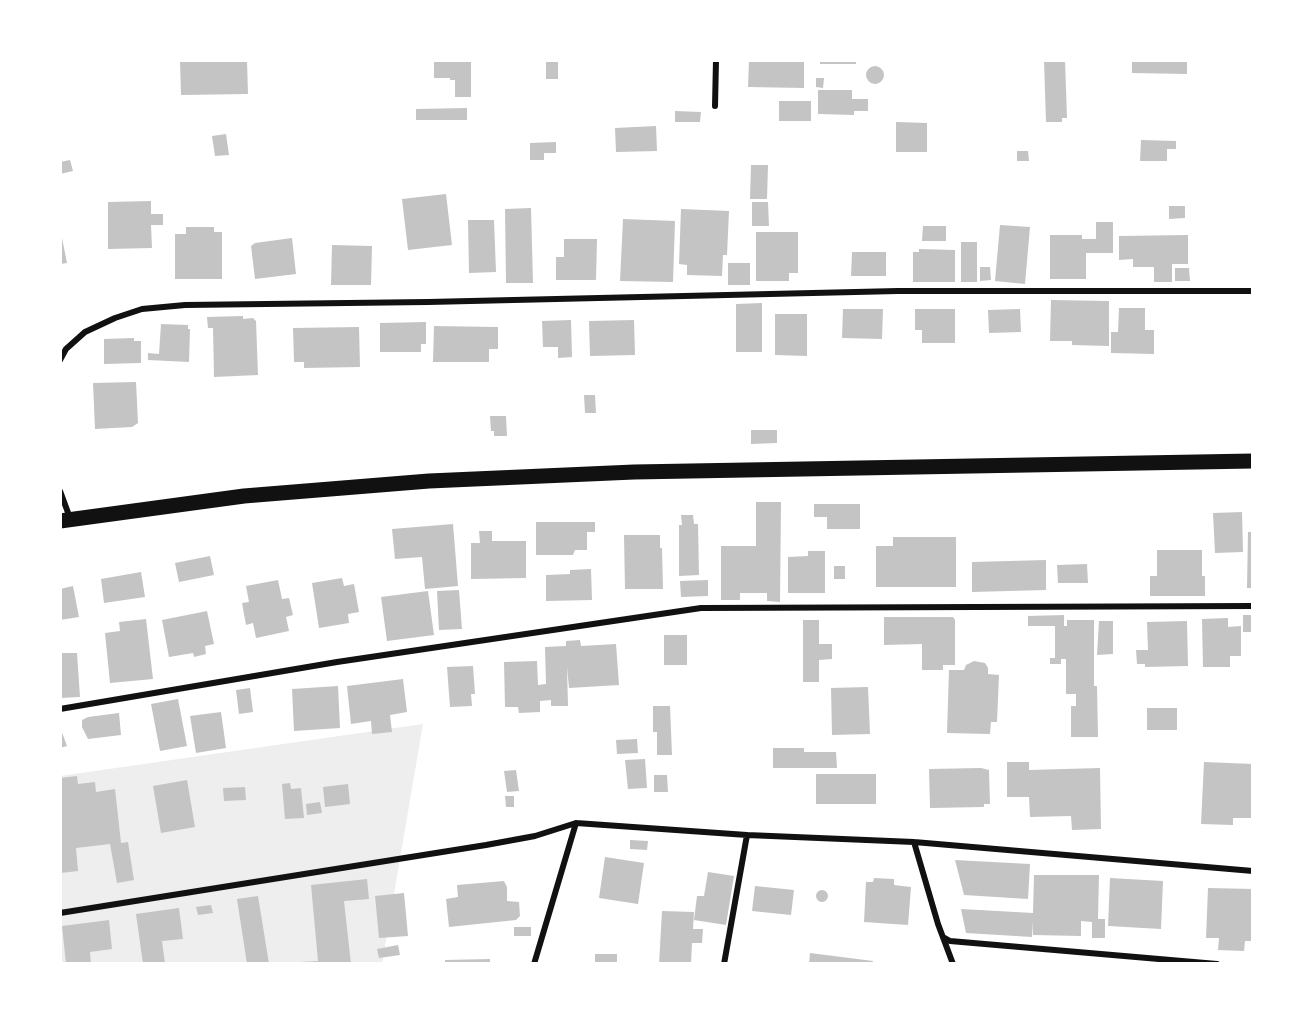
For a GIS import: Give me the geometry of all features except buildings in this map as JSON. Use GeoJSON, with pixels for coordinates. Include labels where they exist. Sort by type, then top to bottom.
{"type":"FeatureCollection","features":[{"type":"Feature","properties":{"kind":"main road"},"geometry":{"type":"LineString","coordinates":[[65,520],[244,495],[429,481],[646,472],[1253,461]]}},
{"type":"Feature","properties":{"kind":"street"},"geometry":{"type":"LineString","coordinates":[[715,106],[716,60]]}},
{"type":"Feature","properties":{"kind":"street"},"geometry":{"type":"LineString","coordinates":[[60,360],[66,349],[85,332],[115,318],[142,309],[185,305],[428,302],[886,291],[1253,291]]}},
{"type":"Feature","properties":{"kind":"street"},"geometry":{"type":"LineString","coordinates":[[60,491],[65,520]]}},
{"type":"Feature","properties":{"kind":"street"},"geometry":{"type":"LineString","coordinates":[[60,710],[337,662],[701,608],[1253,606]]}},
{"type":"Feature","properties":{"kind":"street"},"geometry":{"type":"LineString","coordinates":[[534,964],[576,823]]}},
{"type":"Feature","properties":{"kind":"street"},"geometry":{"type":"LineString","coordinates":[[60,913],[486,845],[535,836],[576,823],[747,835],[914,842],[1253,871]]}},
{"type":"Feature","properties":{"kind":"street"},"geometry":{"type":"LineString","coordinates":[[724,964],[747,835]]}},
{"type":"Feature","properties":{"kind":"street"},"geometry":{"type":"LineString","coordinates":[[914,842],[953,964]]}},
{"type":"Feature","properties":{"kind":"street"},"geometry":{"type":"LineString","coordinates":[[943,937],[950,941],[1217,964]]}},
{"type":"Feature","properties":{"kind":"shaded area"},"geometry":{"type":"Polygon","coordinates":[[[423,724],[382,964],[60,964],[60,776],[423,724]]]}}]}
